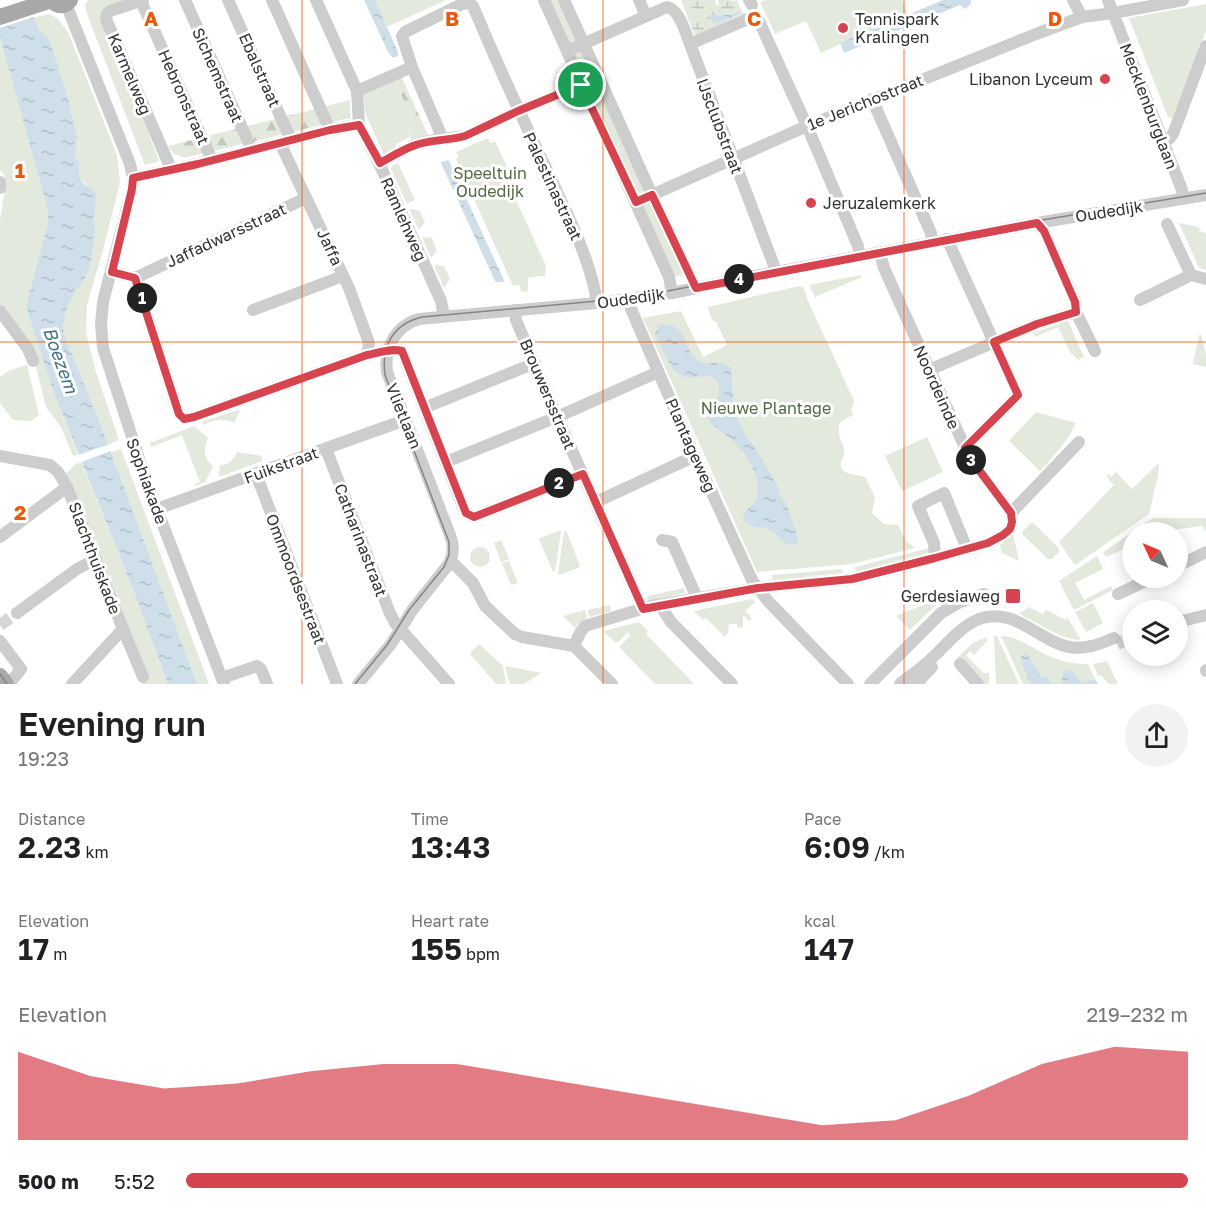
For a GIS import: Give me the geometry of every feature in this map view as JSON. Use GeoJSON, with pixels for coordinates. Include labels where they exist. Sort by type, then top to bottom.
{"type":"FeatureCollection","features":[{"type":"Feature","properties":{"kind":"main road"},"geometry":{"type":"LineString","coordinates":[[0,11],[49,2]]}},
{"type":"Feature","properties":{"kind":"main road"},"geometry":{"type":"LineString","coordinates":[[0,17],[49,2]]}},
{"type":"Feature","properties":{"kind":"main road"},"geometry":{"type":"LineString","coordinates":[[0,676],[7,684]]}},
{"type":"Feature","properties":{"kind":"street","name":"Hebronstraat"},"geometry":{"type":"LineString","coordinates":[[142,0],[212,160]]}},
{"type":"Feature","properties":{"kind":"street","name":"Karmelweg"},"geometry":{"type":"LineString","coordinates":[[142,0],[110,11],[106,19],[171,169]]}},
{"type":"Feature","properties":{"kind":"street","name":"Sichemstraat"},"geometry":{"type":"LineString","coordinates":[[185,0],[252,150]]}},
{"type":"Feature","properties":{"kind":"street","name":"Ebalstraat"},"geometry":{"type":"LineString","coordinates":[[228,0],[286,141]]}},
{"type":"Feature","properties":{"kind":"street"},"geometry":{"type":"LineString","coordinates":[[272,0],[330,130]]}},
{"type":"Feature","properties":{"kind":"street"},"geometry":{"type":"LineString","coordinates":[[133,178],[359,125],[357,91],[316,0]]}},
{"type":"Feature","properties":{"kind":"street"},"geometry":{"type":"LineString","coordinates":[[544,0],[669,277],[672,293]]}},
{"type":"Feature","properties":{"kind":"street"},"geometry":{"type":"LineString","coordinates":[[564,0],[696,288]]}},
{"type":"Feature","properties":{"kind":"street"},"geometry":{"type":"LineString","coordinates":[[567,51],[646,16],[639,0]]}},
{"type":"Feature","properties":{"kind":"street"},"geometry":{"type":"LineString","coordinates":[[1072,0],[1082,17],[1183,0]]}},
{"type":"Feature","properties":{"kind":"street","name":"Mecklenburglaan"},"geometry":{"type":"LineString","coordinates":[[1108,0],[1164,142],[1182,190],[1183,200]]}},
{"type":"Feature","properties":{"kind":"street","name":"Karmelweg"},"geometry":{"type":"LineString","coordinates":[[49,2],[130,164],[133,178]]}},
{"type":"Feature","properties":{"kind":"street","name":"Palestinastraat"},"geometry":{"type":"LineString","coordinates":[[412,67],[402,39],[404,33],[462,4],[469,3],[473,6],[518,111],[568,215],[581,248],[597,303]]}},
{"type":"Feature","properties":{"kind":"street","name":"IJsclubstraat"},"geometry":{"type":"LineString","coordinates":[[646,16],[667,7],[676,12],[775,272]]}},
{"type":"Feature","properties":{"kind":"street"},"geometry":{"type":"LineString","coordinates":[[690,44],[750,18],[752,8]]}},
{"type":"Feature","properties":{"kind":"street"},"geometry":{"type":"LineString","coordinates":[[752,8],[807,126],[858,246],[860,257]]}},
{"type":"Feature","properties":{"kind":"street","name":"1e Jerichostraat"},"geometry":{"type":"LineString","coordinates":[[636,202],[872,99],[1082,17]]}},
{"type":"Feature","properties":{"kind":"street"},"geometry":{"type":"LineString","coordinates":[[1164,142],[1173,134],[1206,46]]}},
{"type":"Feature","properties":{"kind":"street"},"geometry":{"type":"LineString","coordinates":[[357,91],[412,67],[443,139]]}},
{"type":"Feature","properties":{"kind":"street"},"geometry":{"type":"LineString","coordinates":[[380,163],[414,145],[465,136],[581,85]]}},
{"type":"Feature","properties":{"kind":"street"},"geometry":{"type":"LineString","coordinates":[[872,99],[931,233],[932,243]]}},
{"type":"Feature","properties":{"kind":"street","name":"Ramlehweg"},"geometry":{"type":"LineString","coordinates":[[359,125],[380,163],[441,302],[444,316]]}},
{"type":"Feature","properties":{"kind":"street","name":"Jaffa"},"geometry":{"type":"LineString","coordinates":[[286,141],[306,198],[343,276],[368,340],[367,355]]}},
{"type":"Feature","properties":{"kind":"street","name":"Sophiakade"},"geometry":{"type":"LineString","coordinates":[[133,178],[103,302],[101,324],[103,348],[143,473],[223,681]]}},
{"type":"Feature","properties":{"kind":"street"},"geometry":{"type":"LineString","coordinates":[[0,182],[0,188]]}},
{"type":"Feature","properties":{"kind":"street","name":"Oudedijk"},"geometry":{"type":"LineString","coordinates":[[393,350],[393,338],[406,325],[419,319],[597,303],[672,293],[947,239],[1206,195]]}},
{"type":"Feature","properties":{"kind":"street","name":"Jaffadwarsstraat"},"geometry":{"type":"LineString","coordinates":[[135,278],[306,198]]}},
{"type":"Feature","properties":{"kind":"street"},"geometry":{"type":"LineString","coordinates":[[1037,223],[1044,231],[1075,302],[1076,312],[1095,351]]}},
{"type":"Feature","properties":{"kind":"street"},"geometry":{"type":"LineString","coordinates":[[1167,224],[1191,275]]}},
{"type":"Feature","properties":{"kind":"street"},"geometry":{"type":"LineString","coordinates":[[947,239],[1018,395],[965,448]]}},
{"type":"Feature","properties":{"kind":"street","name":"Noordeinde"},"geometry":{"type":"LineString","coordinates":[[880,253],[884,268],[970,458],[1011,513]]}},
{"type":"Feature","properties":{"kind":"street"},"geometry":{"type":"LineString","coordinates":[[112,272],[135,278],[179,414],[184,419],[367,355],[393,350]]}},
{"type":"Feature","properties":{"kind":"street"},"geometry":{"type":"LineString","coordinates":[[1140,300],[1191,275],[1206,279]]}},
{"type":"Feature","properties":{"kind":"street"},"geometry":{"type":"LineString","coordinates":[[253,310],[343,276]]}},
{"type":"Feature","properties":{"kind":"street","name":"Plantageweg"},"geometry":{"type":"LineString","coordinates":[[629,299],[631,309],[658,372],[752,580],[767,600],[848,684]]}},
{"type":"Feature","properties":{"kind":"street","name":"Brouwersstraat"},"geometry":{"type":"LineString","coordinates":[[515,310],[516,320],[557,417],[643,609]]}},
{"type":"Feature","properties":{"kind":"street"},"geometry":{"type":"LineString","coordinates":[[0,311],[28,349],[33,361]]}},
{"type":"Feature","properties":{"kind":"street"},"geometry":{"type":"LineString","coordinates":[[929,370],[1037,324],[1076,312]]}},
{"type":"Feature","properties":{"kind":"street","name":"Vlietlaan"},"geometry":{"type":"LineString","coordinates":[[451,561],[452,539],[387,372],[386,361],[393,350],[402,351],[468,515],[474,517],[583,474]]}},
{"type":"Feature","properties":{"kind":"street"},"geometry":{"type":"LineString","coordinates":[[424,408],[535,363]]}},
{"type":"Feature","properties":{"kind":"street"},"geometry":{"type":"LineString","coordinates":[[446,462],[557,417],[658,372]]}},
{"type":"Feature","properties":{"kind":"street","name":"Fuikstraat"},"geometry":{"type":"LineString","coordinates":[[157,510],[405,420]]}},
{"type":"Feature","properties":{"kind":"street"},"geometry":{"type":"LineString","coordinates":[[574,646],[585,626],[643,609],[758,588],[852,579],[988,543],[1010,529],[1011,513],[1079,442]]}},
{"type":"Feature","properties":{"kind":"street","name":"Catharinastraat"},"geometry":{"type":"LineString","coordinates":[[326,449],[389,611],[399,630],[449,684]]}},
{"type":"Feature","properties":{"kind":"street","name":"Slachthuiskade"},"geometry":{"type":"LineString","coordinates":[[0,456],[50,465],[68,487],[143,677]]}},
{"type":"Feature","properties":{"kind":"street"},"geometry":{"type":"LineString","coordinates":[[596,502],[695,456]]}},
{"type":"Feature","properties":{"kind":"street","name":"Ommoordsestraat"},"geometry":{"type":"LineString","coordinates":[[256,474],[337,684]]}},
{"type":"Feature","properties":{"kind":"street"},"geometry":{"type":"LineString","coordinates":[[0,537],[68,487]]}},
{"type":"Feature","properties":{"kind":"street"},"geometry":{"type":"LineString","coordinates":[[935,558],[934,543],[918,506],[944,493],[967,549]]}},
{"type":"Feature","properties":{"kind":"street"},"geometry":{"type":"LineString","coordinates":[[662,540],[672,542],[697,598]]}},
{"type":"Feature","properties":{"kind":"street"},"geometry":{"type":"LineString","coordinates":[[1188,561],[1206,552]]}},
{"type":"Feature","properties":{"kind":"street"},"geometry":{"type":"LineString","coordinates":[[17,613],[77,569],[96,559]]}},
{"type":"Feature","properties":{"kind":"street"},"geometry":{"type":"LineString","coordinates":[[358,684],[391,644],[417,604],[451,561],[473,583],[485,606],[515,634],[574,646],[612,684]]}},
{"type":"Feature","properties":{"kind":"street"},"geometry":{"type":"LineString","coordinates":[[1118,594],[1131,588]]}},
{"type":"Feature","properties":{"kind":"street"},"geometry":{"type":"LineString","coordinates":[[870,684],[941,613],[960,602],[984,594]]}},
{"type":"Feature","properties":{"kind":"street"},"geometry":{"type":"LineString","coordinates":[[660,605],[671,622],[732,684]]}},
{"type":"Feature","properties":{"kind":"street"},"geometry":{"type":"LineString","coordinates":[[1188,619],[1206,615]]}},
{"type":"Feature","properties":{"kind":"street"},"geometry":{"type":"LineString","coordinates":[[900,684],[971,622],[981,618],[1007,618],[1069,647],[1092,646],[1115,641],[1096,652],[1070,653],[1056,649],[1019,628],[1006,624],[981,626],[961,637],[916,684]]}},
{"type":"Feature","properties":{"kind":"street"},"geometry":{"type":"LineString","coordinates":[[72,684],[123,629]]}},
{"type":"Feature","properties":{"kind":"street"},"geometry":{"type":"LineString","coordinates":[[0,641],[21,669],[7,684]]}},
{"type":"Feature","properties":{"kind":"street"},"geometry":{"type":"LineString","coordinates":[[960,664],[978,684]]}},
{"type":"Feature","properties":{"kind":"street"},"geometry":{"type":"LineString","coordinates":[[223,681],[257,666],[261,669],[267,684]]}},
{"type":"Feature","properties":{"kind":"green space"},"geometry":{"type":"Polygon","coordinates":[[[90,0],[130,0],[108,7],[128,82],[159,161],[145,165],[87,14],[85,6],[90,0]]]}},
{"type":"Feature","properties":{"kind":"green space"},"geometry":{"type":"Polygon","coordinates":[[[375,0],[446,0],[387,27],[375,0]]]}},
{"type":"Feature","properties":{"kind":"green space"},"geometry":{"type":"Polygon","coordinates":[[[546,0],[561,0],[578,42],[570,45],[546,0]]]}},
{"type":"Feature","properties":{"kind":"green space"},"geometry":{"type":"Polygon","coordinates":[[[681,0],[716,0],[715,4],[719,6],[718,0],[737,0],[743,14],[695,36],[681,0]],[[740,12],[710,14],[712,20],[718,24],[740,12]]]}},
{"type":"Feature","properties":{"kind":"green space","name":"Tennispark Kralingen"},"geometry":{"type":"Polygon","coordinates":[[[765,0],[902,0],[908,13],[821,53],[806,21],[775,34],[760,2],[765,0]]]}},
{"type":"Feature","properties":{"kind":"green space"},"geometry":{"type":"Polygon","coordinates":[[[1206,4],[1206,31],[1173,118],[1168,117],[1129,18],[1206,4]]]}},
{"type":"Feature","properties":{"kind":"green space"},"geometry":{"type":"Polygon","coordinates":[[[50,14],[58,19],[68,32],[117,155],[120,183],[87,305],[86,332],[95,369],[119,440],[107,445],[64,334],[64,318],[67,308],[89,270],[93,249],[92,221],[94,216],[87,185],[80,179],[80,164],[75,157],[77,137],[69,102],[49,39],[40,31],[34,17],[50,14]]]}},
{"type":"Feature","properties":{"kind":"green space"},"geometry":{"type":"Polygon","coordinates":[[[0,37],[48,211],[48,223],[28,297],[29,317],[53,391],[78,455],[73,456],[61,427],[46,407],[32,352],[0,305],[0,221],[6,182],[0,170],[0,37]]]}},
{"type":"Feature","properties":{"kind":"green space"},"geometry":{"type":"Polygon","coordinates":[[[581,49],[645,189],[641,193],[636,193],[573,55],[581,49]]]}},
{"type":"Feature","properties":{"kind":"green space"},"geometry":{"type":"Polygon","coordinates":[[[401,76],[429,137],[412,143],[409,130],[414,123],[394,79],[401,76]]]}},
{"type":"Feature","properties":{"kind":"green space"},"geometry":{"type":"Polygon","coordinates":[[[394,79],[414,123],[409,130],[410,137],[396,144],[397,148],[384,154],[365,113],[363,95],[394,79]]]}},
{"type":"Feature","properties":{"kind":"green space"},"geometry":{"type":"Polygon","coordinates":[[[350,100],[350,118],[184,158],[173,153],[168,146],[350,100]]]}},
{"type":"Feature","properties":{"kind":"green space","name":"Speeltuin Oudedijk"},"geometry":{"type":"Polygon","coordinates":[[[488,138],[490,143],[495,141],[515,184],[512,191],[546,266],[545,276],[528,279],[528,291],[521,292],[520,285],[513,286],[456,159],[459,158],[456,152],[488,138]]]}},
{"type":"Feature","properties":{"kind":"green space"},"geometry":{"type":"Polygon","coordinates":[[[398,163],[415,200],[407,204],[391,169],[398,163]]]}},
{"type":"Feature","properties":{"kind":"green space"},"geometry":{"type":"Polygon","coordinates":[[[651,202],[685,274],[672,277],[642,210],[643,204],[651,202]]]}},
{"type":"Feature","properties":{"kind":"green space"},"geometry":{"type":"Polygon","coordinates":[[[409,209],[419,210],[425,222],[419,230],[409,209]]]}},
{"type":"Feature","properties":{"kind":"green space"},"geometry":{"type":"Polygon","coordinates":[[[1179,223],[1199,227],[1200,231],[1206,233],[1206,270],[1199,268],[1179,223]]]}},
{"type":"Feature","properties":{"kind":"green space"},"geometry":{"type":"Polygon","coordinates":[[[422,237],[432,238],[437,251],[431,258],[422,237]]]}},
{"type":"Feature","properties":{"kind":"green space"},"geometry":{"type":"Polygon","coordinates":[[[434,265],[444,266],[450,279],[444,288],[434,265]]]}},
{"type":"Feature","properties":{"kind":"green space"},"geometry":{"type":"Polygon","coordinates":[[[861,275],[862,277],[815,297],[809,285],[861,275]]]}},
{"type":"Feature","properties":{"kind":"green space","name":"Nieuwe Plantage"},"geometry":{"type":"Polygon","coordinates":[[[799,286],[803,287],[854,401],[851,411],[853,415],[841,422],[839,427],[844,450],[841,467],[847,473],[865,477],[875,497],[872,513],[884,524],[898,525],[906,541],[915,548],[852,564],[757,572],[643,318],[681,311],[703,357],[727,345],[708,307],[799,286]]]}},
{"type":"Feature","properties":{"kind":"green space"},"geometry":{"type":"Polygon","coordinates":[[[1068,321],[1084,357],[1078,360],[1070,352],[1058,327],[1035,337],[1033,333],[1068,321]]]}},
{"type":"Feature","properties":{"kind":"green space"},"geometry":{"type":"Polygon","coordinates":[[[1199,335],[1201,335],[1206,355],[1206,367],[1193,364],[1199,335]]]}},
{"type":"Feature","properties":{"kind":"green space"},"geometry":{"type":"Polygon","coordinates":[[[27,365],[39,415],[31,421],[13,420],[0,403],[0,377],[8,371],[27,365]]]}},
{"type":"Feature","properties":{"kind":"green space"},"geometry":{"type":"Polygon","coordinates":[[[240,411],[234,423],[219,420],[204,425],[202,422],[240,411]]]}},
{"type":"Feature","properties":{"kind":"green space"},"geometry":{"type":"Polygon","coordinates":[[[1036,412],[1076,423],[1064,443],[1040,471],[1009,441],[1036,412]]]}},
{"type":"Feature","properties":{"kind":"green space"},"geometry":{"type":"Polygon","coordinates":[[[194,426],[208,438],[205,453],[207,460],[213,466],[205,482],[195,486],[194,484],[200,482],[182,435],[151,447],[150,443],[194,426]]]}},
{"type":"Feature","properties":{"kind":"green space"},"geometry":{"type":"Polygon","coordinates":[[[927,437],[943,472],[902,491],[885,456],[927,437]]]}},
{"type":"Feature","properties":{"kind":"green space"},"geometry":{"type":"Polygon","coordinates":[[[121,449],[209,684],[197,684],[111,452],[121,449]]]}},
{"type":"Feature","properties":{"kind":"green space"},"geometry":{"type":"Polygon","coordinates":[[[237,452],[262,456],[262,461],[219,477],[220,465],[230,462],[237,452]]]}},
{"type":"Feature","properties":{"kind":"green space"},"geometry":{"type":"Polygon","coordinates":[[[81,462],[134,592],[168,684],[142,684],[140,682],[73,485],[65,474],[81,462]]]}},
{"type":"Feature","properties":{"kind":"green space"},"geometry":{"type":"Polygon","coordinates":[[[1159,463],[1149,514],[1137,522],[1122,522],[1122,533],[1075,565],[1059,542],[1114,485],[1106,475],[1111,477],[1116,472],[1132,489],[1159,463]]]}},
{"type":"Feature","properties":{"kind":"green space"},"geometry":{"type":"Polygon","coordinates":[[[1153,518],[1206,518],[1206,532],[1201,526],[1188,528],[1188,522],[1147,522],[1153,518]]]}},
{"type":"Feature","properties":{"kind":"green space"},"geometry":{"type":"Polygon","coordinates":[[[1031,523],[1059,548],[1059,552],[1052,559],[1048,559],[1022,534],[1031,523]]]}},
{"type":"Feature","properties":{"kind":"green space"},"geometry":{"type":"Polygon","coordinates":[[[560,530],[555,571],[553,572],[539,539],[560,530]]]}},
{"type":"Feature","properties":{"kind":"green space"},"geometry":{"type":"Polygon","coordinates":[[[566,530],[580,566],[559,575],[564,531],[566,530]]]}},
{"type":"Feature","properties":{"kind":"green space"},"geometry":{"type":"Polygon","coordinates":[[[1013,534],[1019,561],[1002,553],[1000,545],[1013,534]]]}},
{"type":"Feature","properties":{"kind":"green space"},"geometry":{"type":"Polygon","coordinates":[[[1122,539],[1122,550],[1106,557],[1103,552],[1122,539]]]}},
{"type":"Feature","properties":{"kind":"green space"},"geometry":{"type":"Polygon","coordinates":[[[501,540],[509,559],[501,562],[494,543],[501,540]]]}},
{"type":"Feature","properties":{"kind":"green space"},"geometry":{"type":"Polygon","coordinates":[[[480,547],[487,550],[490,557],[487,564],[480,567],[473,564],[470,557],[473,550],[480,547]]]}},
{"type":"Feature","properties":{"kind":"green space"},"geometry":{"type":"Polygon","coordinates":[[[929,548],[930,552],[856,572],[855,567],[929,548]]]}},
{"type":"Feature","properties":{"kind":"green space"},"geometry":{"type":"Polygon","coordinates":[[[1097,556],[1103,569],[1075,583],[1084,600],[1111,586],[1113,590],[1074,610],[1059,581],[1097,556]]]}},
{"type":"Feature","properties":{"kind":"green space"},"geometry":{"type":"Polygon","coordinates":[[[509,561],[518,583],[511,585],[502,563],[509,561]]]}},
{"type":"Feature","properties":{"kind":"green space"},"geometry":{"type":"Polygon","coordinates":[[[842,569],[843,573],[773,580],[772,575],[842,569]]]}},
{"type":"Feature","properties":{"kind":"green space"},"geometry":{"type":"Polygon","coordinates":[[[684,588],[685,593],[648,601],[647,596],[684,588]]]}},
{"type":"Feature","properties":{"kind":"green space"},"geometry":{"type":"Polygon","coordinates":[[[752,599],[755,602],[745,611],[752,618],[749,621],[743,615],[743,627],[740,628],[737,624],[729,624],[725,637],[706,618],[703,620],[694,611],[752,599]]]}},
{"type":"Feature","properties":{"kind":"green space"},"geometry":{"type":"Polygon","coordinates":[[[942,599],[910,630],[896,616],[942,599]]]}},
{"type":"Feature","properties":{"kind":"green space"},"geometry":{"type":"Polygon","coordinates":[[[1093,603],[1103,623],[1086,632],[1075,612],[1093,603]]]}},
{"type":"Feature","properties":{"kind":"green space"},"geometry":{"type":"Polygon","coordinates":[[[610,605],[611,611],[589,617],[588,610],[610,605]]]}},
{"type":"Feature","properties":{"kind":"green space"},"geometry":{"type":"Polygon","coordinates":[[[1029,607],[1043,614],[1046,610],[1066,620],[1067,617],[1081,640],[1064,637],[1019,614],[1029,607]]]}},
{"type":"Feature","properties":{"kind":"green space"},"geometry":{"type":"Polygon","coordinates":[[[585,610],[587,618],[575,628],[563,616],[585,610]]]}},
{"type":"Feature","properties":{"kind":"green space"},"geometry":{"type":"Polygon","coordinates":[[[639,622],[648,631],[646,634],[694,684],[655,684],[619,647],[631,635],[627,633],[615,642],[603,631],[639,622]]]}},
{"type":"Feature","properties":{"kind":"green space"},"geometry":{"type":"Polygon","coordinates":[[[994,636],[997,636],[1019,684],[996,684],[994,636]]]}},
{"type":"Feature","properties":{"kind":"green space"},"geometry":{"type":"Polygon","coordinates":[[[1001,636],[1015,639],[1062,661],[1088,664],[1095,679],[1082,683],[1063,673],[1061,684],[1052,684],[1047,677],[1042,677],[1028,655],[1026,672],[1030,684],[1023,684],[1001,636]]]}},
{"type":"Feature","properties":{"kind":"green space"},"geometry":{"type":"Polygon","coordinates":[[[987,637],[987,641],[974,655],[970,651],[966,655],[983,673],[989,673],[989,684],[983,684],[957,658],[973,643],[987,637]]]}},
{"type":"Feature","properties":{"kind":"green space"},"geometry":{"type":"Polygon","coordinates":[[[479,644],[503,666],[506,684],[496,684],[471,655],[479,644]]]}},
{"type":"Feature","properties":{"kind":"green space"},"geometry":{"type":"Polygon","coordinates":[[[1107,661],[1118,684],[1109,684],[1101,675],[1098,676],[1093,664],[1107,661]]]}},
{"type":"Feature","properties":{"kind":"green space"},"geometry":{"type":"Polygon","coordinates":[[[505,666],[541,673],[524,684],[510,684],[505,666]]]}},
{"type":"Feature","properties":{"kind":"water","name":"Boezem"},"geometry":{"type":"Polygon","coordinates":[[[0,0],[32,13],[40,31],[49,38],[69,102],[77,137],[75,157],[80,164],[80,179],[96,193],[95,228],[89,270],[67,308],[64,318],[64,334],[111,452],[197,684],[168,684],[134,592],[53,391],[29,317],[28,297],[48,223],[48,211],[0,37],[0,0]]]}},
{"type":"Feature","properties":{"kind":"water"},"geometry":{"type":"Polygon","coordinates":[[[364,0],[375,0],[398,56],[393,58],[388,52],[364,0]]]}},
{"type":"Feature","properties":{"kind":"water"},"geometry":{"type":"Polygon","coordinates":[[[943,0],[971,0],[971,4],[965,9],[960,5],[844,53],[840,43],[943,0]]]}},
{"type":"Feature","properties":{"kind":"water"},"geometry":{"type":"Polygon","coordinates":[[[738,11],[739,14],[718,24],[709,16],[711,14],[728,15],[738,11]]]}},
{"type":"Feature","properties":{"kind":"water"},"geometry":{"type":"Polygon","coordinates":[[[448,160],[503,282],[496,282],[494,279],[441,163],[448,160]]]}},
{"type":"Feature","properties":{"kind":"water"},"geometry":{"type":"Polygon","coordinates":[[[665,324],[679,330],[693,356],[699,361],[707,364],[723,363],[731,368],[734,411],[747,438],[759,454],[786,503],[798,538],[796,544],[792,546],[766,528],[754,527],[744,521],[743,514],[755,501],[758,493],[755,475],[744,453],[735,442],[709,422],[704,409],[706,405],[713,405],[719,394],[719,387],[714,378],[685,377],[670,365],[655,334],[659,325],[665,324]]]}},
{"type":"Feature","properties":{"kind":"water"},"geometry":{"type":"Polygon","coordinates":[[[1028,655],[1042,677],[1047,677],[1052,684],[1030,684],[1021,659],[1021,656],[1028,655]]]}},
{"type":"Feature","properties":{"kind":"water"},"geometry":{"type":"Polygon","coordinates":[[[1070,669],[1082,683],[1095,679],[1098,684],[1061,684],[1063,672],[1070,669]]]}},
{"type":"Feature","properties":{"kind":"pier"},"geometry":{"type":"Polygon","coordinates":[[[0,0],[31,0],[37,16],[0,28],[0,0]]]}},
{"type":"Feature","properties":{"kind":"pier"},"geometry":{"type":"Polygon","coordinates":[[[110,444],[113,450],[79,463],[76,456],[110,444]]]}},
{"type":"Feature","properties":{"kind":"tunnel"},"geometry":{"type":"LineString","coordinates":[[0,625],[17,613]]}},
{"type":"Feature","properties":{"kind":"tunnel"},"geometry":{"type":"LineString","coordinates":[[1117,644],[1122,642]]}},
{"type":"Feature","properties":{"kind":"tram line"},"geometry":{"type":"LineString","coordinates":[[355,684],[387,645],[409,610],[444,567],[449,555],[449,542],[385,375],[387,346],[396,331],[403,325],[422,317],[641,296],[1036,221],[1206,193]]}},
{"type":"Feature","properties":{"kind":"tram line"},"geometry":{"type":"LineString","coordinates":[[0,674],[7,684]]}},
{"type":"Feature","properties":{"kind":"place","name":"Tennispark Kralingen"},"geometry":{"type":"Point","coordinates":[843,28]}},
{"type":"Feature","properties":{"kind":"place","name":"Libanon Lyceum"},"geometry":{"type":"Point","coordinates":[1105,79]}},
{"type":"Feature","properties":{"kind":"place","name":"Jeruzalemkerk"},"geometry":{"type":"Point","coordinates":[811,203]}},
{"type":"Feature","properties":{"kind":"place","name":"Gerdesiaweg"},"geometry":{"type":"Point","coordinates":[1013,596]}},
{"type":"Feature","properties":{"kind":"route"},"geometry":{"type":"LineString","coordinates":[[581,85],[636,202],[652,195],[696,288],[1037,223],[1044,231],[1075,302],[1076,312],[1037,324],[994,342],[1018,395],[965,448],[1011,513],[1012,522],[1007,532],[988,543],[852,579],[758,588],[643,609],[583,474],[474,517],[466,513],[402,351],[387,350],[367,355],[194,417],[184,419],[179,414],[135,278],[112,272],[133,178],[359,125],[380,163],[414,145],[465,136],[581,85]]}}]}
